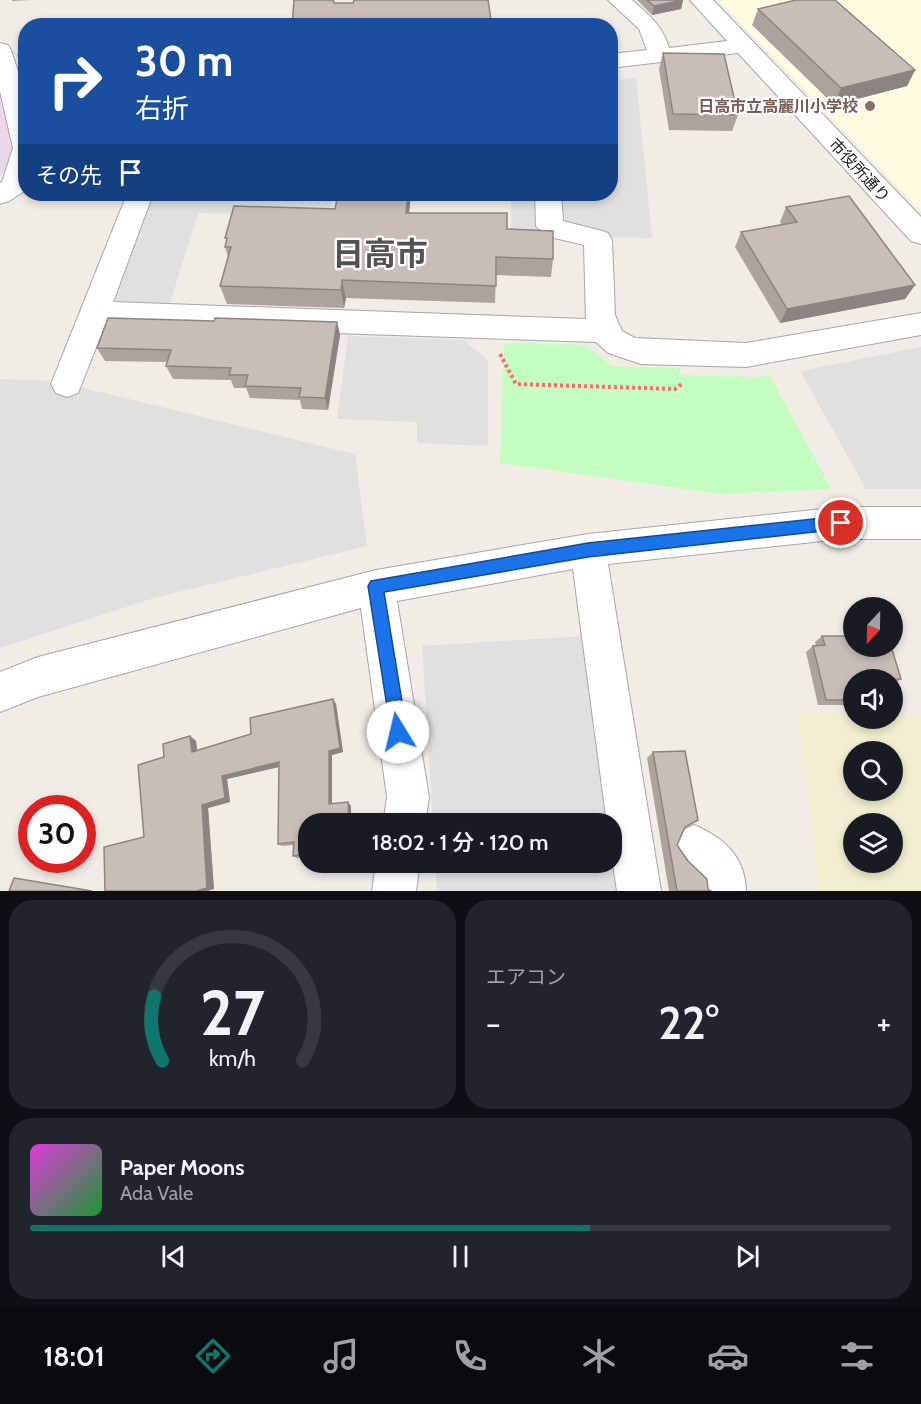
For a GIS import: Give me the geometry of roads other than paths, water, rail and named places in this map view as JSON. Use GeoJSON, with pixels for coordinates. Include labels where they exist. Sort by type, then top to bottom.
{"type":"FeatureCollection","features":[{"type":"Feature","properties":{"kind":"street"},"geometry":{"type":"LineString","coordinates":[[619,0],[653,30],[659,42],[659,57]]}},
{"type":"Feature","properties":{"kind":"street","name":"市役所通り"},"geometry":{"type":"LineString","coordinates":[[702,0],[921,234]]}},
{"type":"Feature","properties":{"kind":"street"},"geometry":{"type":"LineString","coordinates":[[618,60],[744,46]]}},
{"type":"Feature","properties":{"kind":"street"},"geometry":{"type":"LineString","coordinates":[[0,50],[18,106]]}},
{"type":"Feature","properties":{"kind":"street"},"geometry":{"type":"LineString","coordinates":[[0,195],[14,187],[18,174]]}},
{"type":"Feature","properties":{"kind":"street"},"geometry":{"type":"LineString","coordinates":[[67,384],[137,201]]}},
{"type":"Feature","properties":{"kind":"street"},"geometry":{"type":"LineString","coordinates":[[548,201],[549,226],[558,232],[587,234],[598,240],[599,318],[604,331],[617,345],[641,352],[746,355],[921,324]]}},
{"type":"Feature","properties":{"kind":"street"},"geometry":{"type":"LineString","coordinates":[[94,313],[604,331]]}},
{"type":"Feature","properties":{"kind":"street"},"geometry":{"type":"LineString","coordinates":[[0,692],[38,677],[376,586],[588,550],[841,523],[921,523]]}},
{"type":"Feature","properties":{"kind":"street"},"geometry":{"type":"LineString","coordinates":[[588,550],[657,859],[708,853],[721,870],[724,891]]}},
{"type":"Feature","properties":{"kind":"street"},"geometry":{"type":"LineString","coordinates":[[376,586],[408,798],[406,813]]}},
{"type":"Feature","properties":{"kind":"street"},"geometry":{"type":"LineString","coordinates":[[394,891],[396,873]]}},
{"type":"Feature","properties":{"kind":"place","name":"日高市立高麗川小学校"},"geometry":{"type":"Point","coordinates":[870,106]}},
{"type":"Feature","properties":{"kind":"district","name":"日高市"},"geometry":{"type":"Point","coordinates":[380,254]}}]}
